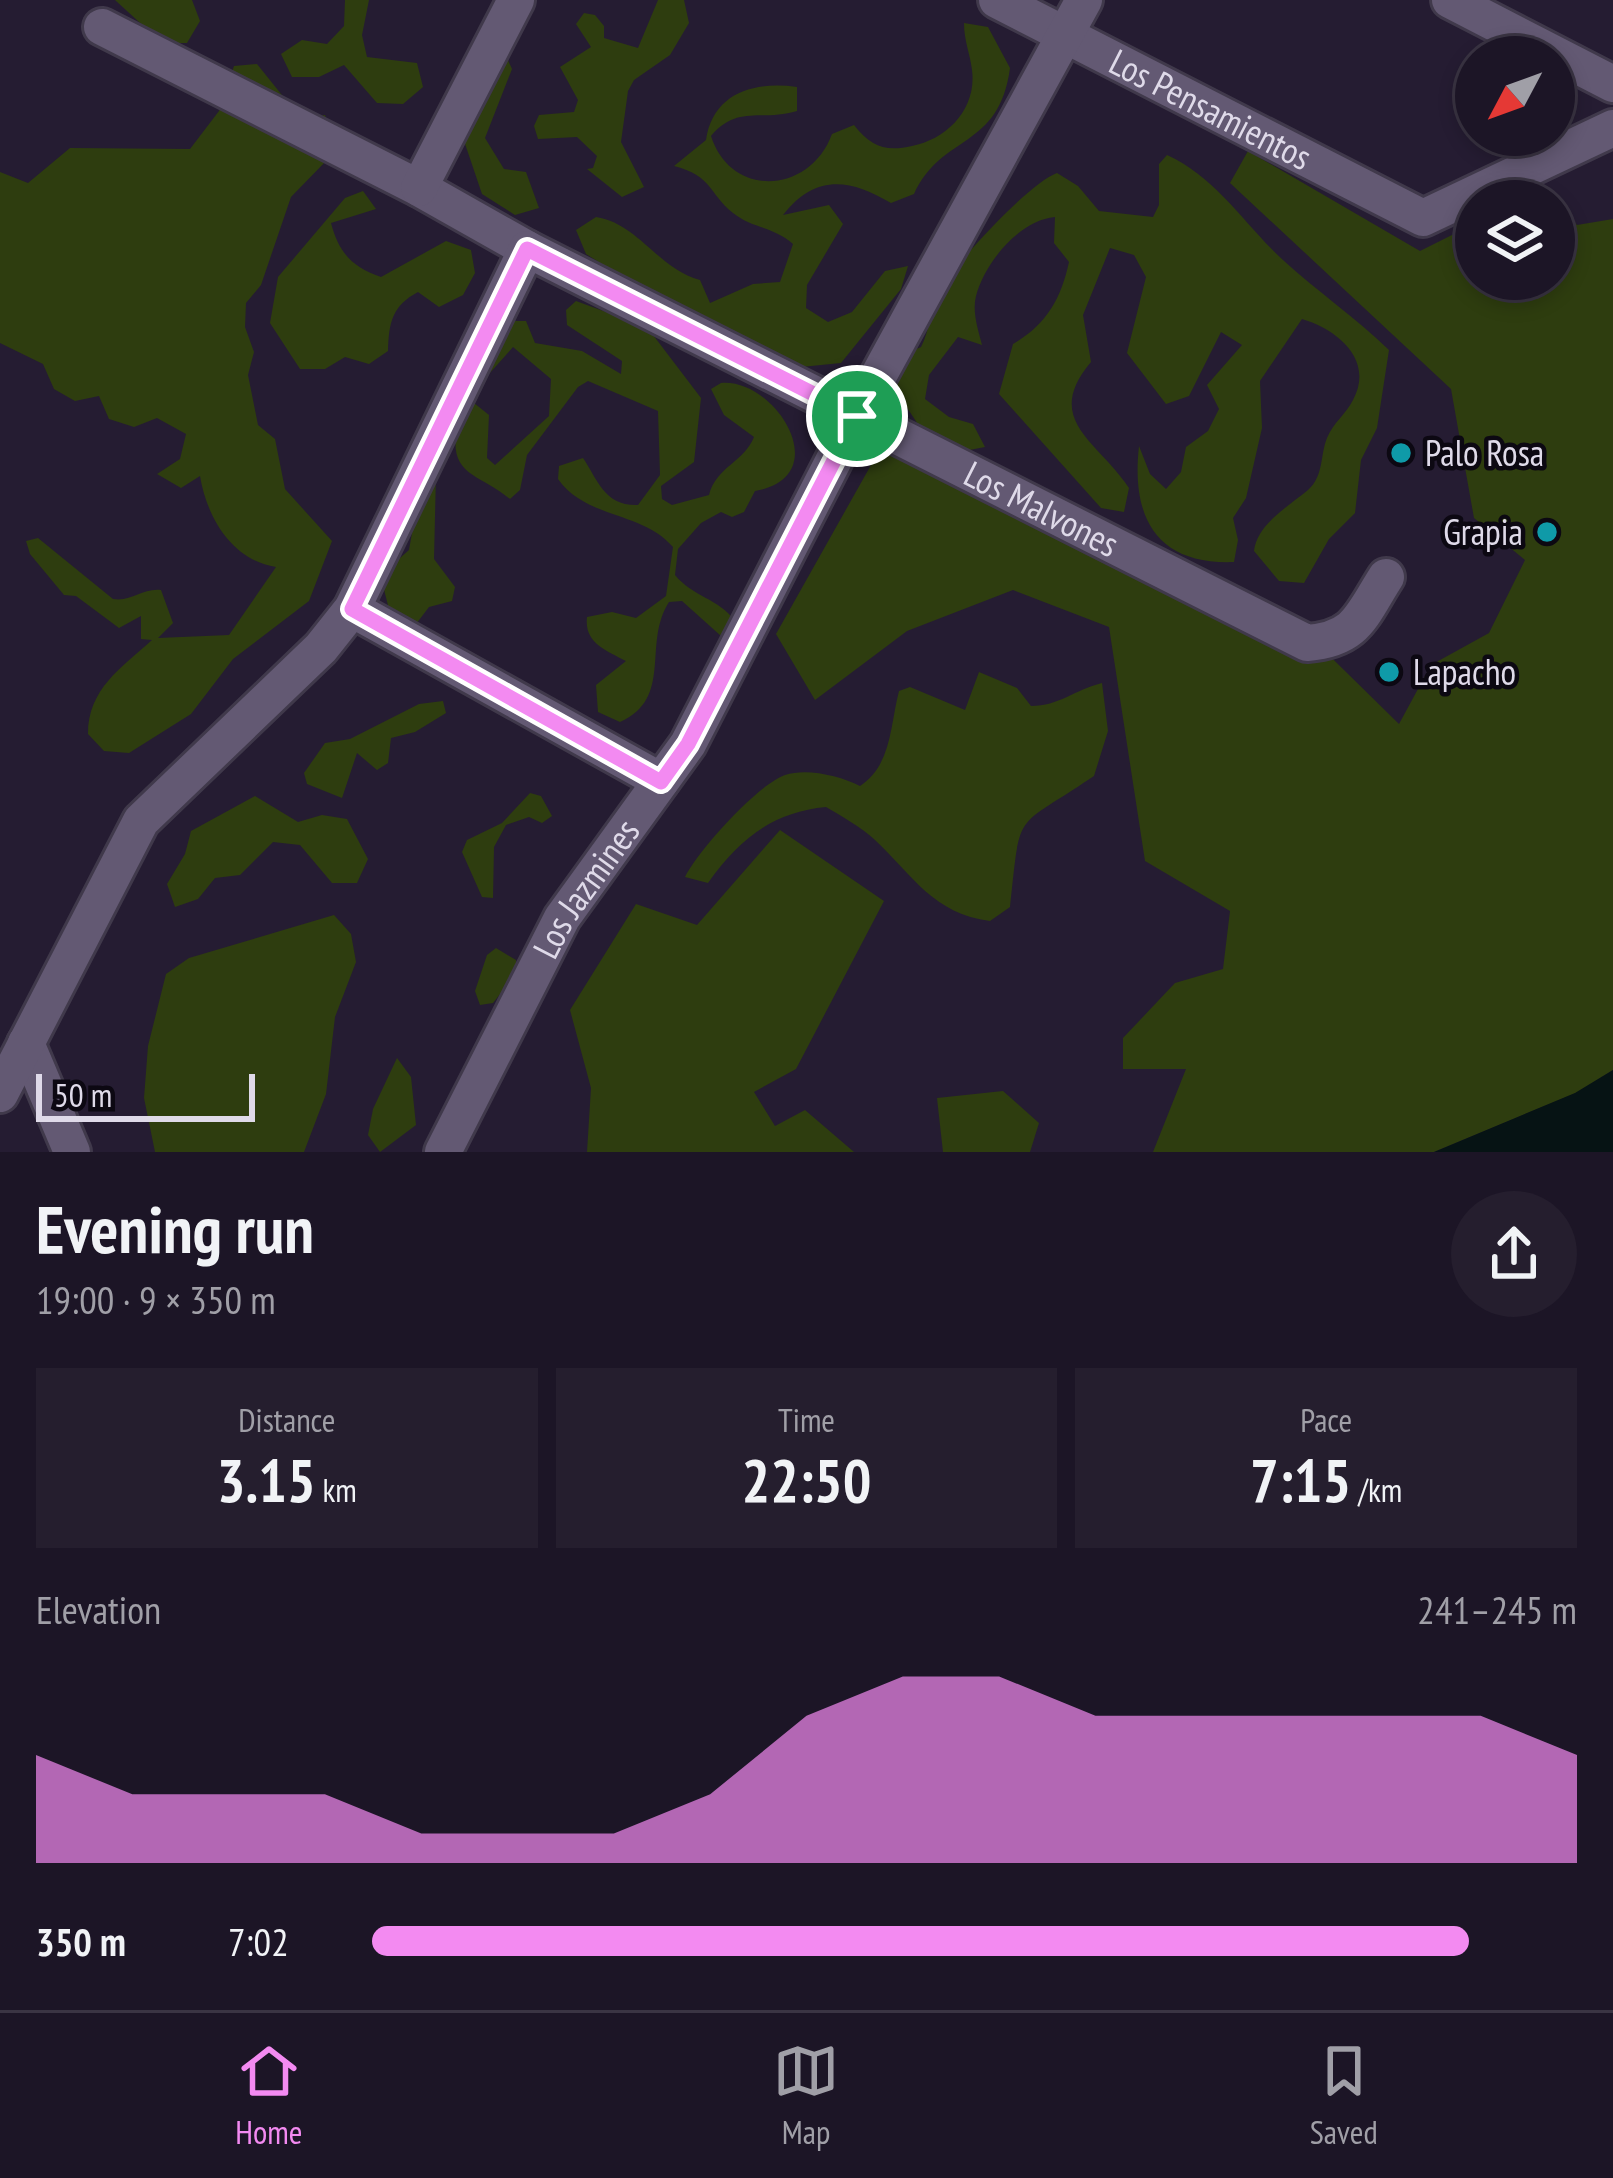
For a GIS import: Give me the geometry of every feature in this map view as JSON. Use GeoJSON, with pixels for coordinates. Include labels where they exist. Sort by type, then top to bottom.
{"type":"FeatureCollection","features":[{"type":"Feature","properties":{"kind":"street"},"geometry":{"type":"LineString","coordinates":[[419,188],[516,0]]}},
{"type":"Feature","properties":{"kind":"street","name":"Los Pensamientos"},"geometry":{"type":"LineString","coordinates":[[997,0],[1423,218],[1613,128]]}},
{"type":"Feature","properties":{"kind":"street","name":"Los Jazmines"},"geometry":{"type":"LineString","coordinates":[[443,1152],[562,918],[688,744],[857,416],[1084,0]]}},
{"type":"Feature","properties":{"kind":"street"},"geometry":{"type":"LineString","coordinates":[[1450,0],[1613,84]]}},
{"type":"Feature","properties":{"kind":"street","name":"Los Malvones"},"geometry":{"type":"LineString","coordinates":[[102,26],[419,188],[527,249],[1306,643],[1336,641],[1353,629],[1386,577]]}},
{"type":"Feature","properties":{"kind":"street"},"geometry":{"type":"LineString","coordinates":[[0,1094],[141,821],[321,648],[352,609],[527,249]]}},
{"type":"Feature","properties":{"kind":"street"},"geometry":{"type":"LineString","coordinates":[[352,609],[661,782]]}},
{"type":"Feature","properties":{"kind":"street"},"geometry":{"type":"LineString","coordinates":[[26,1043],[72,1152]]}},
{"type":"Feature","properties":{"kind":"green space"},"geometry":{"type":"Polygon","coordinates":[[[115,0],[192,0],[200,21],[187,43],[162,43],[115,0]]]}},
{"type":"Feature","properties":{"kind":"green space"},"geometry":{"type":"Polygon","coordinates":[[[345,0],[369,0],[362,35],[367,57],[417,63],[423,87],[403,104],[377,103],[344,65],[319,77],[292,77],[281,54],[302,40],[327,44],[344,26],[345,0]]]}},
{"type":"Feature","properties":{"kind":"green space"},"geometry":{"type":"Polygon","coordinates":[[[658,0],[684,0],[689,23],[670,55],[634,80],[628,91],[621,142],[644,187],[622,197],[587,169],[593,168],[597,156],[577,137],[538,139],[534,126],[539,115],[574,112],[578,100],[560,67],[591,47],[576,24],[584,13],[595,15],[604,26],[604,38],[638,48],[658,0]]]}},
{"type":"Feature","properties":{"kind":"green space"},"geometry":{"type":"Polygon","coordinates":[[[964,23],[988,27],[1010,68],[1004,94],[982,128],[939,160],[914,194],[891,203],[861,189],[833,184],[807,192],[783,215],[829,205],[843,224],[807,285],[806,308],[828,322],[852,312],[885,271],[908,266],[901,289],[841,363],[791,368],[676,311],[586,254],[576,230],[596,217],[624,228],[672,266],[700,280],[710,303],[753,284],[780,282],[793,244],[741,218],[703,180],[674,166],[706,140],[717,111],[727,101],[766,86],[797,87],[797,111],[741,117],[711,136],[735,171],[752,179],[789,178],[821,154],[832,134],[854,125],[873,143],[887,148],[937,137],[957,120],[970,97],[972,70],[964,23]]]}},
{"type":"Feature","properties":{"kind":"green space"},"geometry":{"type":"Polygon","coordinates":[[[507,58],[512,69],[485,138],[504,169],[526,172],[539,208],[515,215],[482,194],[461,132],[487,61],[507,58]]]}},
{"type":"Feature","properties":{"kind":"green space"},"geometry":{"type":"Polygon","coordinates":[[[257,64],[302,120],[325,115],[333,137],[328,159],[291,197],[261,285],[246,303],[245,327],[254,352],[248,375],[258,425],[275,439],[285,489],[332,541],[309,601],[233,659],[191,714],[129,753],[104,751],[88,734],[94,704],[108,681],[152,640],[141,639],[141,616],[119,628],[76,596],[64,595],[30,554],[26,541],[38,538],[113,599],[161,590],[173,623],[158,638],[229,635],[276,567],[247,556],[224,535],[200,476],[181,488],[157,474],[180,459],[186,434],[157,418],[134,427],[109,419],[99,396],[75,401],[54,389],[43,364],[0,343],[0,172],[28,183],[70,148],[190,149],[219,111],[234,66],[257,64]]]}},
{"type":"Feature","properties":{"kind":"green space"},"geometry":{"type":"Polygon","coordinates":[[[1248,151],[1420,251],[1455,234],[1455,300],[1575,300],[1575,222],[1613,219],[1613,1070],[1576,1093],[1434,1152],[1153,1152],[1186,1069],[1123,1069],[1123,1038],[1175,983],[1223,969],[1230,911],[1145,861],[1109,627],[1013,590],[907,631],[815,700],[776,634],[880,449],[1206,612],[1290,617],[1399,724],[1431,665],[1489,633],[1525,560],[1474,518],[1451,389],[1230,183],[1248,151]]]}},
{"type":"Feature","properties":{"kind":"green space"},"geometry":{"type":"Polygon","coordinates":[[[1167,155],[1201,176],[1283,260],[1389,350],[1377,428],[1361,460],[1355,513],[1329,539],[1304,583],[1279,581],[1254,551],[1267,524],[1313,484],[1327,438],[1359,385],[1359,371],[1348,348],[1315,324],[1302,319],[1260,381],[1262,428],[1246,498],[1233,518],[1238,540],[1234,562],[1185,555],[1154,532],[1145,515],[1138,471],[1139,446],[1150,474],[1166,489],[1181,472],[1186,447],[1208,431],[1219,409],[1207,385],[1242,345],[1221,332],[1189,396],[1166,404],[1127,353],[1146,277],[1134,255],[1110,248],[1083,315],[1091,362],[1072,400],[1080,429],[1129,488],[1124,512],[1101,508],[999,394],[1013,344],[1043,319],[1066,275],[1069,262],[1054,243],[1055,217],[1017,234],[987,270],[975,302],[982,345],[958,337],[929,375],[925,399],[949,417],[973,424],[985,447],[959,452],[933,447],[890,382],[897,357],[921,347],[946,281],[1029,192],[1057,173],[1078,186],[1099,211],[1153,217],[1159,205],[1159,164],[1167,155]]]}},
{"type":"Feature","properties":{"kind":"green space"},"geometry":{"type":"Polygon","coordinates":[[[363,191],[376,209],[331,223],[343,251],[362,269],[381,277],[446,241],[471,250],[475,273],[463,295],[439,307],[418,292],[402,303],[391,323],[388,351],[369,364],[345,357],[325,369],[300,369],[270,323],[278,277],[345,198],[363,191]]]}},
{"type":"Feature","properties":{"kind":"green space"},"geometry":{"type":"Polygon","coordinates":[[[576,301],[647,327],[701,398],[694,462],[661,486],[662,499],[672,505],[709,495],[754,437],[724,415],[711,389],[721,383],[742,386],[778,411],[795,449],[792,468],[779,482],[755,491],[744,512],[732,517],[721,512],[701,523],[678,549],[675,575],[728,613],[735,621],[732,633],[721,636],[682,601],[669,602],[661,618],[647,699],[620,722],[598,712],[596,685],[626,661],[593,639],[587,617],[612,612],[636,618],[666,596],[673,547],[646,527],[570,492],[558,479],[559,466],[583,458],[610,496],[638,505],[660,475],[658,411],[588,381],[578,387],[527,455],[520,490],[510,499],[468,472],[455,443],[459,414],[469,399],[489,415],[487,458],[495,465],[549,416],[551,379],[513,347],[489,374],[482,362],[515,321],[526,321],[535,343],[582,351],[621,374],[622,361],[567,325],[566,310],[576,301]]]}},
{"type":"Feature","properties":{"kind":"green space"},"geometry":{"type":"Polygon","coordinates":[[[436,474],[434,559],[455,587],[452,601],[429,607],[413,628],[390,613],[380,574],[386,550],[400,558],[409,550],[413,527],[406,514],[436,474]]]}},
{"type":"Feature","properties":{"kind":"green space"},"geometry":{"type":"Polygon","coordinates":[[[979,672],[1017,688],[1031,706],[1102,683],[1108,731],[1094,776],[1026,825],[1016,852],[1010,907],[990,921],[939,902],[870,835],[826,807],[790,815],[759,830],[708,883],[685,877],[729,820],[773,781],[794,773],[813,773],[860,786],[884,756],[899,691],[910,687],[965,710],[979,672]]]}},
{"type":"Feature","properties":{"kind":"green space"},"geometry":{"type":"Polygon","coordinates":[[[443,701],[446,713],[415,732],[391,738],[388,763],[377,770],[357,753],[342,798],[307,784],[304,773],[325,743],[350,739],[419,704],[443,701]]]}},
{"type":"Feature","properties":{"kind":"green space"},"geometry":{"type":"Polygon","coordinates":[[[530,793],[541,796],[552,816],[542,823],[529,817],[506,825],[494,847],[493,898],[482,897],[462,852],[467,840],[502,823],[530,793]]]}},
{"type":"Feature","properties":{"kind":"green space"},"geometry":{"type":"Polygon","coordinates":[[[255,796],[298,822],[322,815],[347,819],[368,859],[357,883],[332,883],[300,845],[273,842],[240,875],[215,878],[198,899],[175,907],[167,884],[185,854],[191,831],[255,796]]]}},
{"type":"Feature","properties":{"kind":"green space"},"geometry":{"type":"Polygon","coordinates":[[[780,830],[884,901],[796,1069],[754,1092],[775,1126],[805,1110],[854,1152],[587,1152],[591,1088],[570,1010],[636,904],[697,925],[780,830]]]}},
{"type":"Feature","properties":{"kind":"green space"},"geometry":{"type":"Polygon","coordinates":[[[334,915],[351,934],[356,962],[335,1017],[326,1094],[304,1152],[155,1152],[144,1098],[148,1046],[166,974],[189,958],[334,915]]]}},
{"type":"Feature","properties":{"kind":"green space"},"geometry":{"type":"Polygon","coordinates":[[[496,948],[516,960],[516,974],[493,1003],[480,1005],[475,991],[487,955],[496,948]]]}},
{"type":"Feature","properties":{"kind":"green space"},"geometry":{"type":"Polygon","coordinates":[[[397,1058],[411,1077],[416,1125],[380,1152],[368,1135],[373,1109],[397,1058]]]}},
{"type":"Feature","properties":{"kind":"green space"},"geometry":{"type":"Polygon","coordinates":[[[1003,1091],[1039,1123],[1030,1152],[943,1152],[937,1098],[1003,1091]]]}},
{"type":"Feature","properties":{"kind":"shaded area"},"geometry":{"type":"Polygon","coordinates":[[[1613,1070],[1613,1152],[1434,1152],[1575,1093],[1613,1070]]]}},
{"type":"Feature","properties":{"kind":"place","name":"Palo Rosa"},"geometry":{"type":"Point","coordinates":[1401,453]}},
{"type":"Feature","properties":{"kind":"place","name":"Grapia"},"geometry":{"type":"Point","coordinates":[1547,532]}},
{"type":"Feature","properties":{"kind":"place","name":"Lapacho"},"geometry":{"type":"Point","coordinates":[1389,672]}},
{"type":"Feature","properties":{"kind":"route"},"geometry":{"type":"LineString","coordinates":[[527,249],[857,416],[688,744],[661,782],[352,609],[527,249]]}}]}
